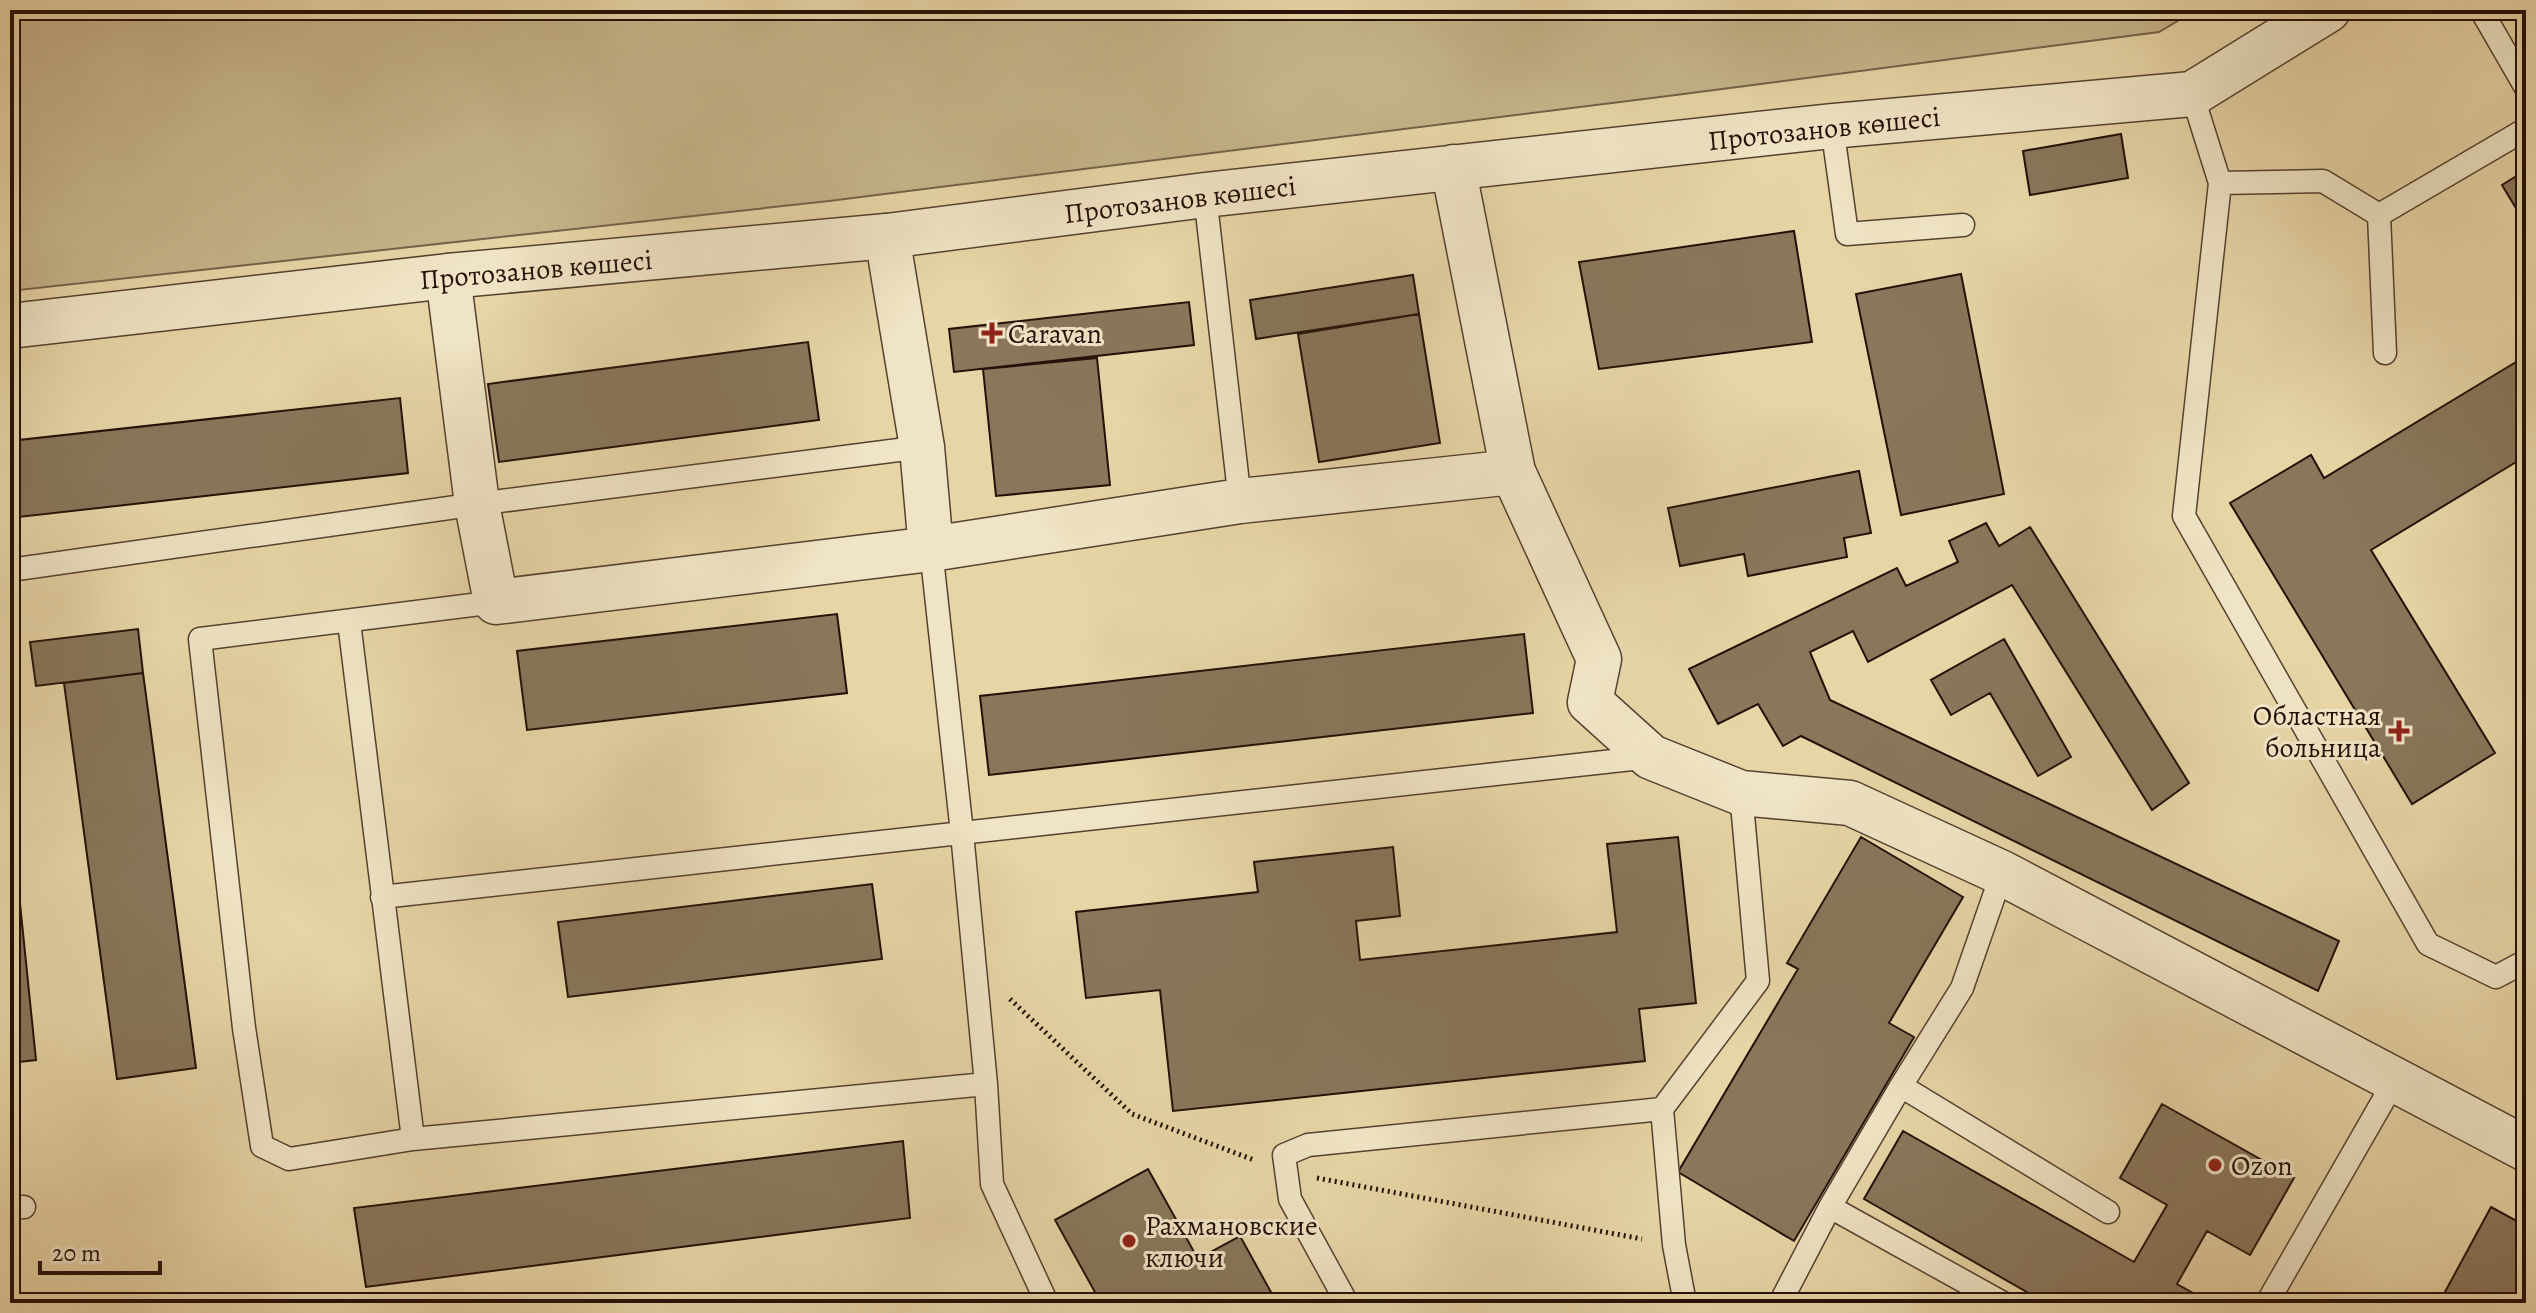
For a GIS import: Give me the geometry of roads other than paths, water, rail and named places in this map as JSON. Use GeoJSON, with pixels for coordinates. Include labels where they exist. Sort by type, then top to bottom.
{"type":"FeatureCollection","features":[{"type":"Feature","properties":{"kind":"street","name":"Протозанов көшесі"},"geometry":{"type":"LineString","coordinates":[[10,326],[448,276],[887,236],[1205,195],[1832,126],[2192,94],[2328,10]]}},
{"type":"Feature","properties":{"kind":"street"},"geometry":{"type":"LineString","coordinates":[[1453,167],[1513,472],[1599,659],[1590,702],[1651,757],[1741,793],[1850,803],[2002,873],[2526,1149]]}},
{"type":"Feature","properties":{"kind":"street"},"geometry":{"type":"LineString","coordinates":[[887,236],[922,447],[931,549]]}},
{"type":"Feature","properties":{"kind":"street"},"geometry":{"type":"LineString","coordinates":[[448,276],[477,504],[496,602],[931,549],[1240,501],[1513,472]]}},
{"type":"Feature","properties":{"kind":"lane"},"geometry":{"type":"LineString","coordinates":[[2481,10],[2526,88]]}},
{"type":"Feature","properties":{"kind":"lane"},"geometry":{"type":"LineString","coordinates":[[2192,94],[2220,183],[2184,516],[2428,944],[2496,977],[2526,961]]}},
{"type":"Feature","properties":{"kind":"lane"},"geometry":{"type":"LineString","coordinates":[[1832,126],[1847,234],[1963,225]]}},
{"type":"Feature","properties":{"kind":"lane"},"geometry":{"type":"LineString","coordinates":[[2379,215],[2526,129]]}},
{"type":"Feature","properties":{"kind":"lane"},"geometry":{"type":"LineString","coordinates":[[2220,183],[2323,181],[2379,215]]}},
{"type":"Feature","properties":{"kind":"lane"},"geometry":{"type":"LineString","coordinates":[[1205,195],[1240,501]]}},
{"type":"Feature","properties":{"kind":"lane"},"geometry":{"type":"LineString","coordinates":[[2379,215],[2385,353]]}},
{"type":"Feature","properties":{"kind":"lane"},"geometry":{"type":"LineString","coordinates":[[10,570],[477,504],[922,447]]}},
{"type":"Feature","properties":{"kind":"lane"},"geometry":{"type":"LineString","coordinates":[[931,549],[962,833],[986,1084],[992,1184],[1047,1303]]}},
{"type":"Feature","properties":{"kind":"lane"},"geometry":{"type":"LineString","coordinates":[[496,602],[200,639],[244,1028],[262,1146],[289,1159],[413,1139],[986,1084]]}},
{"type":"Feature","properties":{"kind":"lane"},"geometry":{"type":"LineString","coordinates":[[349,622],[413,1139]]}},
{"type":"Feature","properties":{"kind":"lane"},"geometry":{"type":"LineString","coordinates":[[382,897],[1651,757]]}},
{"type":"Feature","properties":{"kind":"lane"},"geometry":{"type":"LineString","coordinates":[[1685,1303],[1674,1245],[1662,1109],[1758,981],[1741,793]]}},
{"type":"Feature","properties":{"kind":"lane"},"geometry":{"type":"LineString","coordinates":[[1780,1303],[1830,1207],[1962,988],[2002,873]]}},
{"type":"Feature","properties":{"kind":"lane"},"geometry":{"type":"LineString","coordinates":[[2267,1303],[2395,1080]]}},
{"type":"Feature","properties":{"kind":"lane"},"geometry":{"type":"LineString","coordinates":[[1901,1086],[2108,1212]]}},
{"type":"Feature","properties":{"kind":"lane"},"geometry":{"type":"LineString","coordinates":[[1347,1303],[1290,1199],[1284,1155],[1308,1145],[1662,1109]]}},
{"type":"Feature","properties":{"kind":"lane"},"geometry":{"type":"LineString","coordinates":[[1830,1207],[2003,1303]]}},
{"type":"Feature","properties":{"kind":"place","name":"Caravan"},"geometry":{"type":"Point","coordinates":[992,333]}},
{"type":"Feature","properties":{"kind":"place","name":"Областная больница"},"geometry":{"type":"Point","coordinates":[2399,731]}},
{"type":"Feature","properties":{"kind":"place","name":"Ozon"},"geometry":{"type":"Point","coordinates":[2215,1165]}},
{"type":"Feature","properties":{"kind":"place","name":"Рахмановские ключи"},"geometry":{"type":"Point","coordinates":[1129,1241]}}]}
